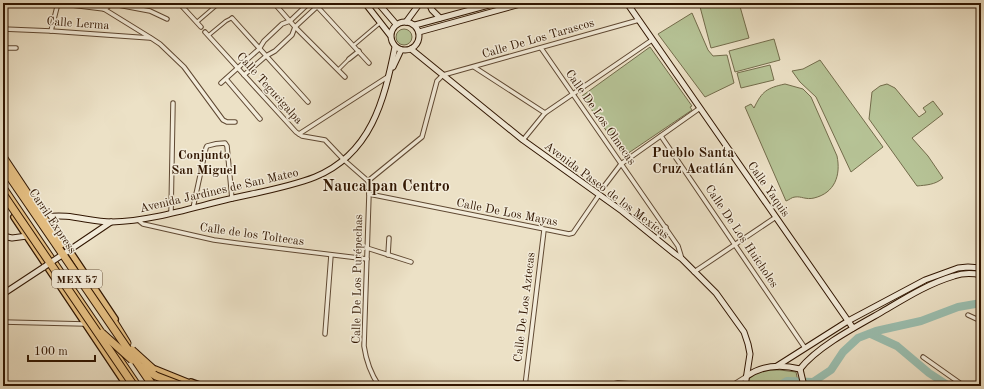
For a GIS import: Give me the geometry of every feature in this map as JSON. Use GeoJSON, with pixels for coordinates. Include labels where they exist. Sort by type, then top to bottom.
{"type":"FeatureCollection","features":[{"type":"Feature","properties":{"kind":"highway"},"geometry":{"type":"LineString","coordinates":[[3,157],[134,351],[154,386]]}},
{"type":"Feature","properties":{"kind":"highway"},"geometry":{"type":"LineString","coordinates":[[11,165],[20,196]]}},
{"type":"Feature","properties":{"kind":"highway","name":"Carril Express"},"geometry":{"type":"LineString","coordinates":[[3,167],[154,386]]}},
{"type":"Feature","properties":{"kind":"highway","name":"MEX 57"},"geometry":{"type":"LineString","coordinates":[[3,171],[154,386]]}},
{"type":"Feature","properties":{"kind":"highway","name":"MEX 57"},"geometry":{"type":"LineString","coordinates":[[3,187],[138,386]]}},
{"type":"Feature","properties":{"kind":"highway"},"geometry":{"type":"LineString","coordinates":[[3,194],[89,324],[134,386]]}},
{"type":"Feature","properties":{"kind":"highway"},"geometry":{"type":"LineString","coordinates":[[89,324],[140,366],[156,376],[182,386]]}},
{"type":"Feature","properties":{"kind":"highway"},"geometry":{"type":"LineString","coordinates":[[134,351],[153,369],[195,386]]}},
{"type":"Feature","properties":{"kind":"main road"},"geometry":{"type":"LineString","coordinates":[[365,3],[390,35],[392,43],[395,47],[401,50],[411,49],[418,42],[419,32]]}},
{"type":"Feature","properties":{"kind":"main road"},"geometry":{"type":"LineString","coordinates":[[378,3],[396,24]]}},
{"type":"Feature","properties":{"kind":"main road"},"geometry":{"type":"LineString","coordinates":[[410,23],[412,15],[420,3]]}},
{"type":"Feature","properties":{"kind":"main road"},"geometry":{"type":"LineString","coordinates":[[429,3],[432,10],[440,18]]}},
{"type":"Feature","properties":{"kind":"main road"},"geometry":{"type":"LineString","coordinates":[[390,35],[396,24],[402,22],[410,23],[440,18],[496,3]]}},
{"type":"Feature","properties":{"kind":"main road"},"geometry":{"type":"LineString","coordinates":[[419,32],[524,3]]}},
{"type":"Feature","properties":{"kind":"main road","name":"Calle Yaquis"},"geometry":{"type":"LineString","coordinates":[[627,3],[853,328]]}},
{"type":"Feature","properties":{"kind":"main road"},"geometry":{"type":"LineString","coordinates":[[410,23],[419,32]]}},
{"type":"Feature","properties":{"kind":"main road"},"geometry":{"type":"LineString","coordinates":[[389,75],[395,47]]}},
{"type":"Feature","properties":{"kind":"main road","name":"Avenida Paseo de los Mexicas"},"geometry":{"type":"LineString","coordinates":[[411,49],[524,140],[622,211],[682,259],[720,298],[744,332],[750,354],[745,386]]}},
{"type":"Feature","properties":{"kind":"main road"},"geometry":{"type":"LineString","coordinates":[[389,75],[401,50]]}},
{"type":"Feature","properties":{"kind":"main road","name":"Avenida Jardines de San Mateo"},"geometry":{"type":"LineString","coordinates":[[46,217],[62,215],[111,222],[137,219],[232,199],[300,182],[316,176],[344,160],[364,138],[380,108],[389,75]]}},
{"type":"Feature","properties":{"kind":"main road"},"geometry":{"type":"LineString","coordinates":[[3,153],[134,351],[160,386]]}},
{"type":"Feature","properties":{"kind":"main road"},"geometry":{"type":"LineString","coordinates":[[3,199],[89,324],[128,386]]}},
{"type":"Feature","properties":{"kind":"main road"},"geometry":{"type":"LineString","coordinates":[[3,294],[111,222]]}},
{"type":"Feature","properties":{"kind":"main road"},"geometry":{"type":"LineString","coordinates":[[3,236],[12,238],[27,236]]}},
{"type":"Feature","properties":{"kind":"main road"},"geometry":{"type":"LineString","coordinates":[[777,366],[848,321],[925,280],[958,268],[981,268]]}},
{"type":"Feature","properties":{"kind":"main road"},"geometry":{"type":"LineString","coordinates":[[800,369],[814,354],[853,328],[927,286],[964,273],[981,275]]}},
{"type":"Feature","properties":{"kind":"main road"},"geometry":{"type":"LineString","coordinates":[[134,351],[160,370],[202,386]]}},
{"type":"Feature","properties":{"kind":"main road"},"geometry":{"type":"LineString","coordinates":[[747,376],[759,369],[777,366],[800,369]]}},
{"type":"Feature","properties":{"kind":"main road"},"geometry":{"type":"LineString","coordinates":[[800,369],[804,386]]}},
{"type":"Feature","properties":{"kind":"street"},"geometry":{"type":"LineString","coordinates":[[51,31],[57,3],[104,9],[160,44],[184,66],[223,120],[227,122],[235,122]]}},
{"type":"Feature","properties":{"kind":"street"},"geometry":{"type":"LineString","coordinates":[[104,9],[105,3]]}},
{"type":"Feature","properties":{"kind":"street"},"geometry":{"type":"LineString","coordinates":[[104,9],[114,3],[150,12],[167,19]]}},
{"type":"Feature","properties":{"kind":"street"},"geometry":{"type":"LineString","coordinates":[[179,3],[201,27]]}},
{"type":"Feature","properties":{"kind":"street"},"geometry":{"type":"LineString","coordinates":[[196,22],[218,3]]}},
{"type":"Feature","properties":{"kind":"street"},"geometry":{"type":"LineString","coordinates":[[274,3],[295,27],[345,77]]}},
{"type":"Feature","properties":{"kind":"street"},"geometry":{"type":"LineString","coordinates":[[221,83],[259,49],[264,41],[282,24],[290,21],[309,3]]}},
{"type":"Feature","properties":{"kind":"street"},"geometry":{"type":"LineString","coordinates":[[314,3],[369,63]]}},
{"type":"Feature","properties":{"kind":"street"},"geometry":{"type":"LineString","coordinates":[[244,75],[266,56],[275,52],[292,35],[295,27],[321,3]]}},
{"type":"Feature","properties":{"kind":"street"},"geometry":{"type":"LineString","coordinates":[[209,36],[226,20],[232,18],[308,102]]}},
{"type":"Feature","properties":{"kind":"street","name":"Calle De Los Tarascos"},"geometry":{"type":"LineString","coordinates":[[443,76],[639,20]]}},
{"type":"Feature","properties":{"kind":"street"},"geometry":{"type":"LineString","coordinates":[[354,45],[380,22]]}},
{"type":"Feature","properties":{"kind":"street","name":"Calle Lerma"},"geometry":{"type":"LineString","coordinates":[[3,29],[152,38]]}},
{"type":"Feature","properties":{"kind":"street","name":"Calle Tegucigalpa"},"geometry":{"type":"LineString","coordinates":[[205,32],[299,134],[325,140],[344,160],[368,181]]}},
{"type":"Feature","properties":{"kind":"street"},"geometry":{"type":"LineString","coordinates":[[524,140],[545,113],[652,40]]}},
{"type":"Feature","properties":{"kind":"street"},"geometry":{"type":"LineString","coordinates":[[3,48],[16,48]]}},
{"type":"Feature","properties":{"kind":"street","name":"Calle De Los Olmecas"},"geometry":{"type":"LineString","coordinates":[[541,48],[666,228],[678,246],[682,259]]}},
{"type":"Feature","properties":{"kind":"street"},"geometry":{"type":"LineString","coordinates":[[337,70],[359,51]]}},
{"type":"Feature","properties":{"kind":"street"},"geometry":{"type":"LineString","coordinates":[[474,67],[545,113]]}},
{"type":"Feature","properties":{"kind":"street"},"geometry":{"type":"LineString","coordinates":[[299,134],[389,75]]}},
{"type":"Feature","properties":{"kind":"street"},"geometry":{"type":"LineString","coordinates":[[368,181],[422,137],[437,81],[443,76]]}},
{"type":"Feature","properties":{"kind":"street"},"geometry":{"type":"LineString","coordinates":[[226,79],[260,119]]}},
{"type":"Feature","properties":{"kind":"street"},"geometry":{"type":"LineString","coordinates":[[171,213],[173,103]]}},
{"type":"Feature","properties":{"kind":"street"},"geometry":{"type":"LineString","coordinates":[[602,189],[621,164],[700,108]]}},
{"type":"Feature","properties":{"kind":"street","name":"Calle De Los Huicholes"},"geometry":{"type":"LineString","coordinates":[[661,136],[806,348]]}},
{"type":"Feature","properties":{"kind":"street"},"geometry":{"type":"LineString","coordinates":[[193,208],[207,146],[225,143],[227,146],[232,199]]}},
{"type":"Feature","properties":{"kind":"street","name":"Calle De Los Purépechas"},"geometry":{"type":"LineString","coordinates":[[368,181],[369,194],[364,346],[371,370],[379,386]]}},
{"type":"Feature","properties":{"kind":"street","name":"Calle De Los Mayas"},"geometry":{"type":"LineString","coordinates":[[369,194],[544,230],[571,234],[598,195]]}},
{"type":"Feature","properties":{"kind":"street"},"geometry":{"type":"LineString","coordinates":[[694,272],[776,217]]}},
{"type":"Feature","properties":{"kind":"street","name":"Calle de los Toltecas"},"geometry":{"type":"LineString","coordinates":[[137,219],[143,224],[214,240],[367,259]]}},
{"type":"Feature","properties":{"kind":"street"},"geometry":{"type":"LineString","coordinates":[[656,239],[666,228]]}},
{"type":"Feature","properties":{"kind":"street","name":"Calle De Los Aztecas"},"geometry":{"type":"LineString","coordinates":[[525,386],[544,230]]}},
{"type":"Feature","properties":{"kind":"street"},"geometry":{"type":"LineString","coordinates":[[388,255],[389,238]]}},
{"type":"Feature","properties":{"kind":"street"},"geometry":{"type":"LineString","coordinates":[[367,248],[411,262]]}},
{"type":"Feature","properties":{"kind":"street"},"geometry":{"type":"LineString","coordinates":[[325,334],[331,255]]}},
{"type":"Feature","properties":{"kind":"street"},"geometry":{"type":"LineString","coordinates":[[968,315],[981,321]]}},
{"type":"Feature","properties":{"kind":"street"},"geometry":{"type":"LineString","coordinates":[[3,322],[89,324]]}},
{"type":"Feature","properties":{"kind":"street"},"geometry":{"type":"LineString","coordinates":[[923,356],[964,386]]}},
{"type":"Feature","properties":{"kind":"street"},"geometry":{"type":"LineString","coordinates":[[731,386],[747,376]]}},
{"type":"Feature","properties":{"kind":"street"},"geometry":{"type":"LineString","coordinates":[[603,386],[618,383],[662,386]]}},
{"type":"Feature","properties":{"kind":"green space"},"geometry":{"type":"Polygon","coordinates":[[[699,3],[739,3],[749,38],[711,48],[699,3]]]}},
{"type":"Feature","properties":{"kind":"green space"},"geometry":{"type":"Polygon","coordinates":[[[692,13],[708,50],[713,56],[727,55],[734,83],[705,97],[658,34],[692,13]]]}},
{"type":"Feature","properties":{"kind":"green space"},"geometry":{"type":"Polygon","coordinates":[[[401,29],[407,29],[412,34],[410,43],[407,45],[401,45],[396,40],[396,34],[401,29]]]}},
{"type":"Feature","properties":{"kind":"green space"},"geometry":{"type":"Polygon","coordinates":[[[774,39],[780,60],[735,72],[729,51],[774,39]]]}},
{"type":"Feature","properties":{"kind":"green space"},"geometry":{"type":"Polygon","coordinates":[[[650,47],[692,106],[690,107],[692,110],[624,156],[582,96],[650,47]]]}},
{"type":"Feature","properties":{"kind":"green space"},"geometry":{"type":"Polygon","coordinates":[[[820,60],[883,147],[851,172],[816,97],[800,82],[792,71],[803,69],[820,60]]]}},
{"type":"Feature","properties":{"kind":"green space"},"geometry":{"type":"Polygon","coordinates":[[[770,65],[774,80],[741,88],[737,73],[770,65]]]}},
{"type":"Feature","properties":{"kind":"green space"},"geometry":{"type":"Polygon","coordinates":[[[785,84],[803,89],[811,97],[837,156],[838,170],[835,182],[832,188],[821,196],[808,199],[793,197],[786,201],[745,107],[751,104],[754,108],[766,91],[785,84]]]}},
{"type":"Feature","properties":{"kind":"green space"},"geometry":{"type":"Polygon","coordinates":[[[887,84],[895,88],[919,117],[926,112],[923,108],[933,101],[943,114],[912,138],[928,156],[943,178],[937,182],[917,186],[869,119],[872,92],[880,86],[887,84]]]}},
{"type":"Feature","properties":{"kind":"green space"},"geometry":{"type":"Polygon","coordinates":[[[768,370],[796,372],[799,386],[747,386],[750,377],[759,371],[768,370]]]}},
{"type":"Feature","properties":{"kind":"waterway"},"geometry":{"type":"LineString","coordinates":[[779,386],[787,381],[813,382],[831,370],[843,352],[858,338],[876,331],[921,321],[958,307],[981,303]]}},
{"type":"Feature","properties":{"kind":"waterway"},"geometry":{"type":"LineString","coordinates":[[871,334],[897,346],[929,373],[949,386]]}},
{"type":"Feature","properties":{"kind":"district","name":"Pueblo Santa Cruz Acatlán"},"geometry":{"type":"Point","coordinates":[693,160]}},
{"type":"Feature","properties":{"kind":"district","name":"Conjunto San Miguel"},"geometry":{"type":"Point","coordinates":[204,162]}},
{"type":"Feature","properties":{"kind":"district","name":"Naucalpan Centro"},"geometry":{"type":"Point","coordinates":[386,185]}}]}
